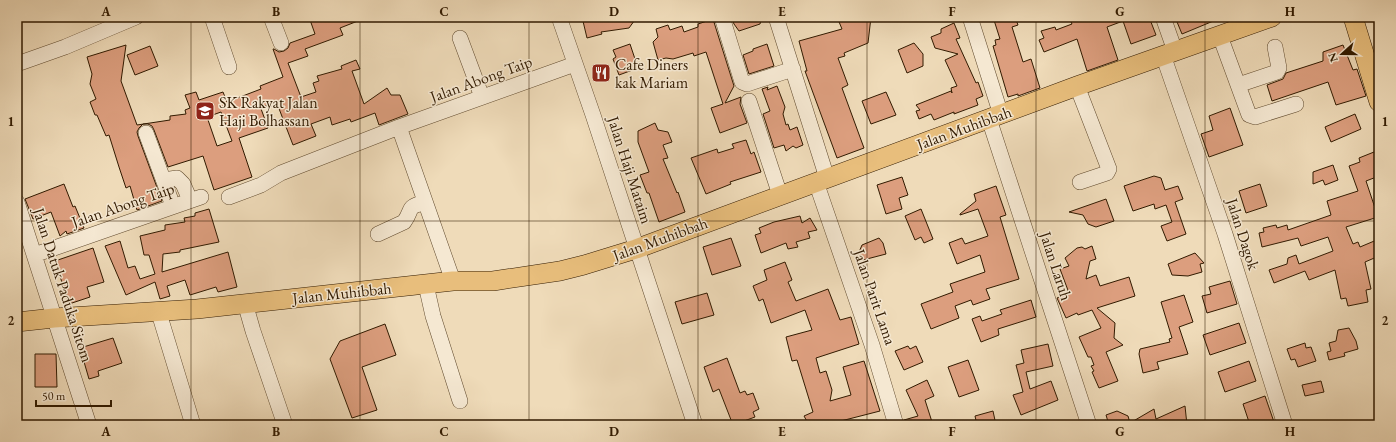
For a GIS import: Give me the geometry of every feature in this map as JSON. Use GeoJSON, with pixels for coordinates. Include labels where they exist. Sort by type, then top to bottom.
{"type":"FeatureCollection","features":[{"type":"Feature","properties":{"kind":"main road","name":"Jalan Muhibbah"},"geometry":{"type":"LineString","coordinates":[[17,322],[158,310],[197,309],[452,281],[493,281],[560,271],[584,265],[636,248],[1077,86],[1272,17]]}},
{"type":"Feature","properties":{"kind":"main road"},"geometry":{"type":"LineString","coordinates":[[1353,17],[1379,102]]}},
{"type":"Feature","properties":{"kind":"main road"},"geometry":{"type":"LineString","coordinates":[[1360,17],[1379,76]]}},
{"type":"Feature","properties":{"kind":"street"},"geometry":{"type":"LineString","coordinates":[[19,60],[65,47],[112,21],[136,17]]}},
{"type":"Feature","properties":{"kind":"street"},"geometry":{"type":"LineString","coordinates":[[212,17],[229,67]]}},
{"type":"Feature","properties":{"kind":"street"},"geometry":{"type":"LineString","coordinates":[[271,17],[281,43]]}},
{"type":"Feature","properties":{"kind":"street","name":"Jalan Haji Mataim"},"geometry":{"type":"LineString","coordinates":[[559,17],[593,115],[695,425]]}},
{"type":"Feature","properties":{"kind":"street"},"geometry":{"type":"LineString","coordinates":[[722,17],[742,82],[747,84],[793,69]]}},
{"type":"Feature","properties":{"kind":"street","name":"Jalan Parit Lama"},"geometry":{"type":"LineString","coordinates":[[776,17],[793,69],[821,180],[896,425]]}},
{"type":"Feature","properties":{"kind":"street","name":"Jalan Laruh"},"geometry":{"type":"LineString","coordinates":[[970,17],[995,117],[1089,425]]}},
{"type":"Feature","properties":{"kind":"street","name":"Jalan Dagok"},"geometry":{"type":"LineString","coordinates":[[1163,17],[1169,53],[1284,425]]}},
{"type":"Feature","properties":{"kind":"street"},"geometry":{"type":"LineString","coordinates":[[1220,36],[1249,114],[1255,117],[1296,104]]}},
{"type":"Feature","properties":{"kind":"street"},"geometry":{"type":"LineString","coordinates":[[460,38],[482,97]]}},
{"type":"Feature","properties":{"kind":"street"},"geometry":{"type":"LineString","coordinates":[[1238,85],[1277,72],[1279,68],[1275,47]]}},
{"type":"Feature","properties":{"kind":"street","name":"Jalan Abong Taip"},"geometry":{"type":"LineString","coordinates":[[229,197],[261,185],[282,173],[399,127],[575,64]]}},
{"type":"Feature","properties":{"kind":"street"},"geometry":{"type":"LineString","coordinates":[[1077,86],[1108,169],[1106,173],[1080,182]]}},
{"type":"Feature","properties":{"kind":"street"},"geometry":{"type":"LineString","coordinates":[[748,100],[780,195]]}},
{"type":"Feature","properties":{"kind":"street"},"geometry":{"type":"LineString","coordinates":[[399,127],[452,281]]}},
{"type":"Feature","properties":{"kind":"street"},"geometry":{"type":"LineString","coordinates":[[146,133],[174,206]]}},
{"type":"Feature","properties":{"kind":"street","name":"Jalan Abong Taip"},"geometry":{"type":"LineString","coordinates":[[34,255],[195,198],[177,178],[164,180]]}},
{"type":"Feature","properties":{"kind":"street","name":"Jalan Datuk Paduka Sitom"},"geometry":{"type":"LineString","coordinates":[[17,202],[89,425]]}},
{"type":"Feature","properties":{"kind":"street"},"geometry":{"type":"LineString","coordinates":[[378,234],[404,222],[413,206],[425,202]]}},
{"type":"Feature","properties":{"kind":"street"},"geometry":{"type":"LineString","coordinates":[[426,285],[433,316],[460,401]]}},
{"type":"Feature","properties":{"kind":"street"},"geometry":{"type":"LineString","coordinates":[[245,303],[285,425]]}},
{"type":"Feature","properties":{"kind":"street"},"geometry":{"type":"LineString","coordinates":[[158,310],[193,425]]}},
{"type":"Feature","properties":{"kind":"building"},"geometry":{"type":"Polygon","coordinates":[[[309,17],[368,17],[340,28],[343,35],[305,49],[308,56],[288,63],[301,97],[316,92],[313,83],[319,81],[317,76],[342,69],[341,66],[356,60],[360,69],[352,71],[364,104],[387,88],[391,95],[400,95],[408,114],[379,125],[375,113],[351,122],[350,119],[332,125],[330,117],[311,124],[316,136],[293,145],[278,106],[260,106],[268,128],[239,138],[252,177],[214,190],[203,156],[168,167],[154,130],[152,126],[144,124],[170,120],[170,116],[186,114],[185,110],[190,108],[185,95],[196,92],[199,100],[223,92],[227,102],[261,89],[260,86],[283,77],[273,49],[279,52],[284,51],[288,48],[290,43],[315,34],[309,17]],[[221,112],[207,117],[217,146],[232,141],[221,112]]]}},
{"type":"Feature","properties":{"kind":"building"},"geometry":{"type":"Polygon","coordinates":[[[582,17],[637,17],[629,28],[601,32],[602,34],[587,38],[582,17]]]}},
{"type":"Feature","properties":{"kind":"building"},"geometry":{"type":"Polygon","coordinates":[[[731,17],[762,17],[760,24],[739,31],[731,17]]]}},
{"type":"Feature","properties":{"kind":"building"},"geometry":{"type":"Polygon","coordinates":[[[837,17],[871,17],[868,43],[844,53],[845,56],[838,58],[848,85],[842,88],[864,148],[837,158],[805,71],[807,71],[799,41],[842,29],[837,17]]]}},
{"type":"Feature","properties":{"kind":"building"},"geometry":{"type":"Polygon","coordinates":[[[993,17],[1015,17],[1018,25],[1012,27],[1023,62],[1031,59],[1040,88],[1018,96],[1018,94],[1008,97],[993,46],[996,45],[995,40],[1000,39],[993,17]]]}},
{"type":"Feature","properties":{"kind":"building"},"geometry":{"type":"Polygon","coordinates":[[[1086,17],[1100,17],[1101,20],[1110,17],[1149,17],[1156,35],[1131,44],[1123,21],[1107,27],[1118,60],[1087,71],[1077,39],[1044,52],[1039,40],[1044,38],[1041,31],[1055,27],[1056,30],[1072,24],[1071,22],[1086,17]]]}},
{"type":"Feature","properties":{"kind":"building"},"geometry":{"type":"Polygon","coordinates":[[[1175,17],[1223,17],[1182,34],[1175,17]]]}},
{"type":"Feature","properties":{"kind":"building"},"geometry":{"type":"Polygon","coordinates":[[[713,19],[734,86],[725,103],[741,97],[740,104],[747,123],[720,133],[711,108],[723,104],[706,52],[694,56],[693,53],[673,59],[666,58],[658,60],[653,42],[658,37],[656,29],[668,25],[670,30],[682,26],[684,32],[698,27],[698,24],[713,19]]]}},
{"type":"Feature","properties":{"kind":"building"},"geometry":{"type":"Polygon","coordinates":[[[954,23],[960,38],[956,39],[976,83],[978,82],[983,96],[976,99],[978,105],[954,114],[954,112],[934,120],[931,114],[919,119],[916,111],[920,110],[916,105],[951,91],[952,93],[951,88],[957,86],[945,60],[958,54],[935,48],[931,37],[941,33],[941,29],[954,23]]]}},
{"type":"Feature","properties":{"kind":"building"},"geometry":{"type":"Polygon","coordinates":[[[914,43],[923,54],[923,66],[907,73],[898,50],[914,43]]]}},
{"type":"Feature","properties":{"kind":"building"},"geometry":{"type":"Polygon","coordinates":[[[630,44],[638,68],[619,75],[613,59],[616,57],[613,50],[630,44]]]}},
{"type":"Feature","properties":{"kind":"building"},"geometry":{"type":"Polygon","coordinates":[[[767,44],[774,66],[749,74],[743,55],[753,51],[753,49],[767,44]]]}},
{"type":"Feature","properties":{"kind":"building"},"geometry":{"type":"Polygon","coordinates":[[[126,45],[121,81],[137,125],[143,124],[137,132],[162,201],[137,210],[130,186],[126,188],[109,135],[106,136],[90,102],[96,99],[90,84],[92,74],[87,57],[126,45]]]}},
{"type":"Feature","properties":{"kind":"building"},"geometry":{"type":"Polygon","coordinates":[[[1343,45],[1353,70],[1357,69],[1366,96],[1336,105],[1328,82],[1272,101],[1267,85],[1283,79],[1286,73],[1323,61],[1323,52],[1343,45]]]}},
{"type":"Feature","properties":{"kind":"building"},"geometry":{"type":"Polygon","coordinates":[[[150,46],[158,66],[135,75],[127,55],[150,46]]]}},
{"type":"Feature","properties":{"kind":"building"},"geometry":{"type":"Polygon","coordinates":[[[777,86],[785,107],[783,114],[786,125],[788,124],[790,130],[797,127],[803,145],[796,148],[793,146],[786,151],[784,145],[774,148],[763,114],[770,111],[762,89],[768,87],[767,90],[777,86]]]}},
{"type":"Feature","properties":{"kind":"building"},"geometry":{"type":"Polygon","coordinates":[[[886,92],[896,115],[871,124],[862,101],[886,92]]]}},
{"type":"Feature","properties":{"kind":"building"},"geometry":{"type":"Polygon","coordinates":[[[1230,108],[1243,145],[1209,157],[1201,134],[1213,130],[1209,116],[1230,108]]]}},
{"type":"Feature","properties":{"kind":"building"},"geometry":{"type":"Polygon","coordinates":[[[1355,114],[1361,129],[1331,142],[1325,127],[1355,114]]]}},
{"type":"Feature","properties":{"kind":"building"},"geometry":{"type":"Polygon","coordinates":[[[655,123],[658,130],[668,132],[672,142],[663,145],[668,158],[663,159],[677,193],[678,192],[685,212],[659,222],[649,193],[647,193],[640,175],[649,172],[638,142],[638,131],[655,123]]]}},
{"type":"Feature","properties":{"kind":"building"},"geometry":{"type":"Polygon","coordinates":[[[746,140],[751,154],[754,152],[761,172],[730,182],[731,184],[706,194],[691,158],[717,149],[718,153],[734,148],[732,144],[746,140]]]}},
{"type":"Feature","properties":{"kind":"building"},"geometry":{"type":"Polygon","coordinates":[[[1379,150],[1379,176],[1366,181],[1378,217],[1346,227],[1353,244],[1358,242],[1360,247],[1379,239],[1379,256],[1365,262],[1371,289],[1366,290],[1368,302],[1348,306],[1346,298],[1341,299],[1335,270],[1309,280],[1305,271],[1274,283],[1269,270],[1287,264],[1288,258],[1296,255],[1299,264],[1333,251],[1328,237],[1301,246],[1298,238],[1262,247],[1259,233],[1264,232],[1263,228],[1276,225],[1277,228],[1287,225],[1288,230],[1331,215],[1327,201],[1358,191],[1349,166],[1360,162],[1359,158],[1379,150]]]}},
{"type":"Feature","properties":{"kind":"building"},"geometry":{"type":"Polygon","coordinates":[[[1333,165],[1338,180],[1325,185],[1323,180],[1313,184],[1313,172],[1333,165]]]}},
{"type":"Feature","properties":{"kind":"building"},"geometry":{"type":"Polygon","coordinates":[[[1154,176],[1161,178],[1165,190],[1178,186],[1183,199],[1175,202],[1186,234],[1167,241],[1161,226],[1172,222],[1166,205],[1155,209],[1154,204],[1133,211],[1124,186],[1154,176]]]}},
{"type":"Feature","properties":{"kind":"building"},"geometry":{"type":"Polygon","coordinates":[[[902,177],[908,195],[899,198],[902,209],[886,214],[877,185],[902,177]]]}},
{"type":"Feature","properties":{"kind":"building"},"geometry":{"type":"Polygon","coordinates":[[[64,184],[73,207],[75,206],[84,228],[67,234],[66,231],[60,236],[51,212],[33,219],[25,199],[64,184]]]}},
{"type":"Feature","properties":{"kind":"building"},"geometry":{"type":"Polygon","coordinates":[[[1260,184],[1267,206],[1246,213],[1239,191],[1260,184]]]}},
{"type":"Feature","properties":{"kind":"building"},"geometry":{"type":"Polygon","coordinates":[[[996,186],[1006,215],[1000,217],[1019,279],[986,289],[990,299],[973,305],[971,300],[955,306],[959,318],[931,329],[921,304],[953,292],[950,284],[985,272],[980,255],[957,264],[949,243],[962,238],[965,244],[988,236],[978,209],[960,214],[976,201],[974,194],[996,186]]]}},
{"type":"Feature","properties":{"kind":"building"},"geometry":{"type":"Polygon","coordinates":[[[1106,199],[1114,221],[1096,227],[1088,224],[1083,215],[1069,212],[1106,199]]]}},
{"type":"Feature","properties":{"kind":"building"},"geometry":{"type":"Polygon","coordinates":[[[209,209],[219,242],[180,250],[180,252],[163,254],[162,272],[228,252],[237,287],[218,292],[216,287],[190,295],[185,280],[167,286],[170,296],[160,299],[155,282],[126,295],[105,246],[120,241],[128,268],[135,266],[140,279],[155,274],[149,255],[144,255],[140,236],[165,230],[165,225],[185,222],[184,218],[195,216],[195,213],[209,209]]]}},
{"type":"Feature","properties":{"kind":"building"},"geometry":{"type":"Polygon","coordinates":[[[921,209],[933,239],[924,243],[921,237],[915,240],[905,216],[921,209]]]}},
{"type":"Feature","properties":{"kind":"building"},"geometry":{"type":"Polygon","coordinates":[[[800,216],[802,223],[810,218],[817,230],[808,232],[810,238],[796,242],[798,247],[788,249],[786,243],[761,253],[755,235],[761,233],[759,228],[774,222],[800,216]]]}},
{"type":"Feature","properties":{"kind":"building"},"geometry":{"type":"Polygon","coordinates":[[[731,238],[741,266],[712,275],[703,247],[731,238]]]}},
{"type":"Feature","properties":{"kind":"building"},"geometry":{"type":"Polygon","coordinates":[[[879,238],[883,243],[886,254],[863,260],[857,257],[862,245],[879,238]]]}},
{"type":"Feature","properties":{"kind":"building"},"geometry":{"type":"Polygon","coordinates":[[[1092,246],[1096,259],[1090,261],[1086,279],[1096,275],[1100,286],[1129,277],[1135,296],[1097,308],[1115,323],[1114,338],[1123,345],[1106,352],[1118,381],[1099,388],[1092,372],[1094,371],[1091,366],[1094,365],[1091,357],[1088,357],[1079,337],[1101,328],[1092,310],[1078,315],[1077,313],[1066,318],[1057,298],[1069,293],[1060,269],[1069,266],[1065,258],[1077,248],[1082,247],[1085,249],[1092,246]]]}},
{"type":"Feature","properties":{"kind":"building"},"geometry":{"type":"Polygon","coordinates":[[[93,248],[104,282],[87,287],[90,297],[69,304],[55,261],[93,248]]]}},
{"type":"Feature","properties":{"kind":"building"},"geometry":{"type":"Polygon","coordinates":[[[1195,253],[1204,263],[1200,264],[1202,272],[1188,276],[1172,275],[1168,264],[1195,253]]]}},
{"type":"Feature","properties":{"kind":"building"},"geometry":{"type":"Polygon","coordinates":[[[785,262],[792,280],[788,282],[796,301],[828,289],[840,320],[851,317],[859,344],[816,358],[820,373],[826,371],[832,390],[830,401],[851,395],[843,367],[864,361],[880,411],[837,422],[838,425],[809,425],[804,416],[813,412],[797,360],[792,361],[786,337],[812,330],[805,310],[771,323],[763,299],[759,301],[753,286],[767,280],[764,270],[785,262]]]}},
{"type":"Feature","properties":{"kind":"building"},"geometry":{"type":"Polygon","coordinates":[[[1230,281],[1237,304],[1207,313],[1202,296],[1211,294],[1209,287],[1230,281]]]}},
{"type":"Feature","properties":{"kind":"building"},"geometry":{"type":"Polygon","coordinates":[[[707,293],[714,315],[682,324],[675,302],[707,293]]]}},
{"type":"Feature","properties":{"kind":"building"},"geometry":{"type":"Polygon","coordinates":[[[1184,295],[1193,322],[1179,327],[1188,354],[1157,362],[1159,369],[1143,373],[1139,354],[1140,349],[1170,342],[1169,339],[1172,338],[1161,302],[1184,295]]]}},
{"type":"Feature","properties":{"kind":"building"},"geometry":{"type":"Polygon","coordinates":[[[1031,300],[1036,317],[998,329],[999,335],[981,342],[972,319],[980,316],[982,321],[1002,314],[1000,310],[1031,300]]]}},
{"type":"Feature","properties":{"kind":"building"},"geometry":{"type":"Polygon","coordinates":[[[1239,323],[1246,343],[1210,355],[1203,335],[1239,323]]]}},
{"type":"Feature","properties":{"kind":"building"},"geometry":{"type":"Polygon","coordinates":[[[385,324],[396,355],[362,367],[377,410],[352,418],[330,359],[340,341],[385,324]]]}},
{"type":"Feature","properties":{"kind":"building"},"geometry":{"type":"Polygon","coordinates":[[[1349,328],[1356,341],[1358,349],[1344,353],[1345,356],[1329,360],[1327,352],[1331,351],[1329,343],[1336,341],[1338,330],[1349,328]]]}},
{"type":"Feature","properties":{"kind":"building"},"geometry":{"type":"Polygon","coordinates":[[[113,338],[122,363],[98,371],[99,376],[89,379],[80,348],[113,338]]]}},
{"type":"Feature","properties":{"kind":"building"},"geometry":{"type":"Polygon","coordinates":[[[1305,343],[1306,348],[1311,347],[1316,361],[1298,367],[1295,359],[1291,360],[1287,349],[1305,343]]]}},
{"type":"Feature","properties":{"kind":"building"},"geometry":{"type":"Polygon","coordinates":[[[1048,344],[1053,366],[1026,372],[1030,389],[1051,381],[1058,400],[1021,415],[1013,395],[1023,392],[1016,365],[1024,363],[1021,350],[1048,344]]]}},
{"type":"Feature","properties":{"kind":"building"},"geometry":{"type":"Polygon","coordinates":[[[908,346],[910,349],[916,346],[923,362],[904,370],[895,351],[908,346]]]}},
{"type":"Feature","properties":{"kind":"building"},"geometry":{"type":"Polygon","coordinates":[[[35,354],[56,354],[57,387],[35,387],[35,354]]]}},
{"type":"Feature","properties":{"kind":"building"},"geometry":{"type":"Polygon","coordinates":[[[727,358],[740,393],[745,391],[747,395],[753,393],[759,409],[753,412],[755,417],[733,425],[719,389],[713,392],[704,367],[727,358]]]}},
{"type":"Feature","properties":{"kind":"building"},"geometry":{"type":"Polygon","coordinates":[[[968,360],[979,390],[959,397],[948,367],[968,360]]]}},
{"type":"Feature","properties":{"kind":"building"},"geometry":{"type":"Polygon","coordinates":[[[1249,361],[1256,381],[1225,392],[1218,372],[1249,361]]]}},
{"type":"Feature","properties":{"kind":"building"},"geometry":{"type":"Polygon","coordinates":[[[927,380],[934,396],[925,400],[933,425],[905,425],[904,420],[918,416],[906,390],[927,380]]]}},
{"type":"Feature","properties":{"kind":"building"},"geometry":{"type":"Polygon","coordinates":[[[1321,381],[1324,392],[1305,396],[1302,385],[1321,381]]]}},
{"type":"Feature","properties":{"kind":"building"},"geometry":{"type":"Polygon","coordinates":[[[1265,396],[1274,422],[1267,425],[1250,425],[1243,404],[1265,396]]]}},
{"type":"Feature","properties":{"kind":"building"},"geometry":{"type":"Polygon","coordinates":[[[1185,406],[1187,425],[1109,425],[1106,415],[1117,411],[1128,416],[1130,423],[1154,409],[1156,419],[1185,406]]]}},
{"type":"Feature","properties":{"kind":"building"},"geometry":{"type":"Polygon","coordinates":[[[993,411],[996,425],[977,425],[975,416],[993,411]]]}},
{"type":"Feature","properties":{"kind":"place","name":"Cafe Diners kak Mariam"},"geometry":{"type":"Point","coordinates":[601,73]}},
{"type":"Feature","properties":{"kind":"place","name":"SK Rakyat Jalan Haji Bolhassan"},"geometry":{"type":"Point","coordinates":[205,111]}}]}
